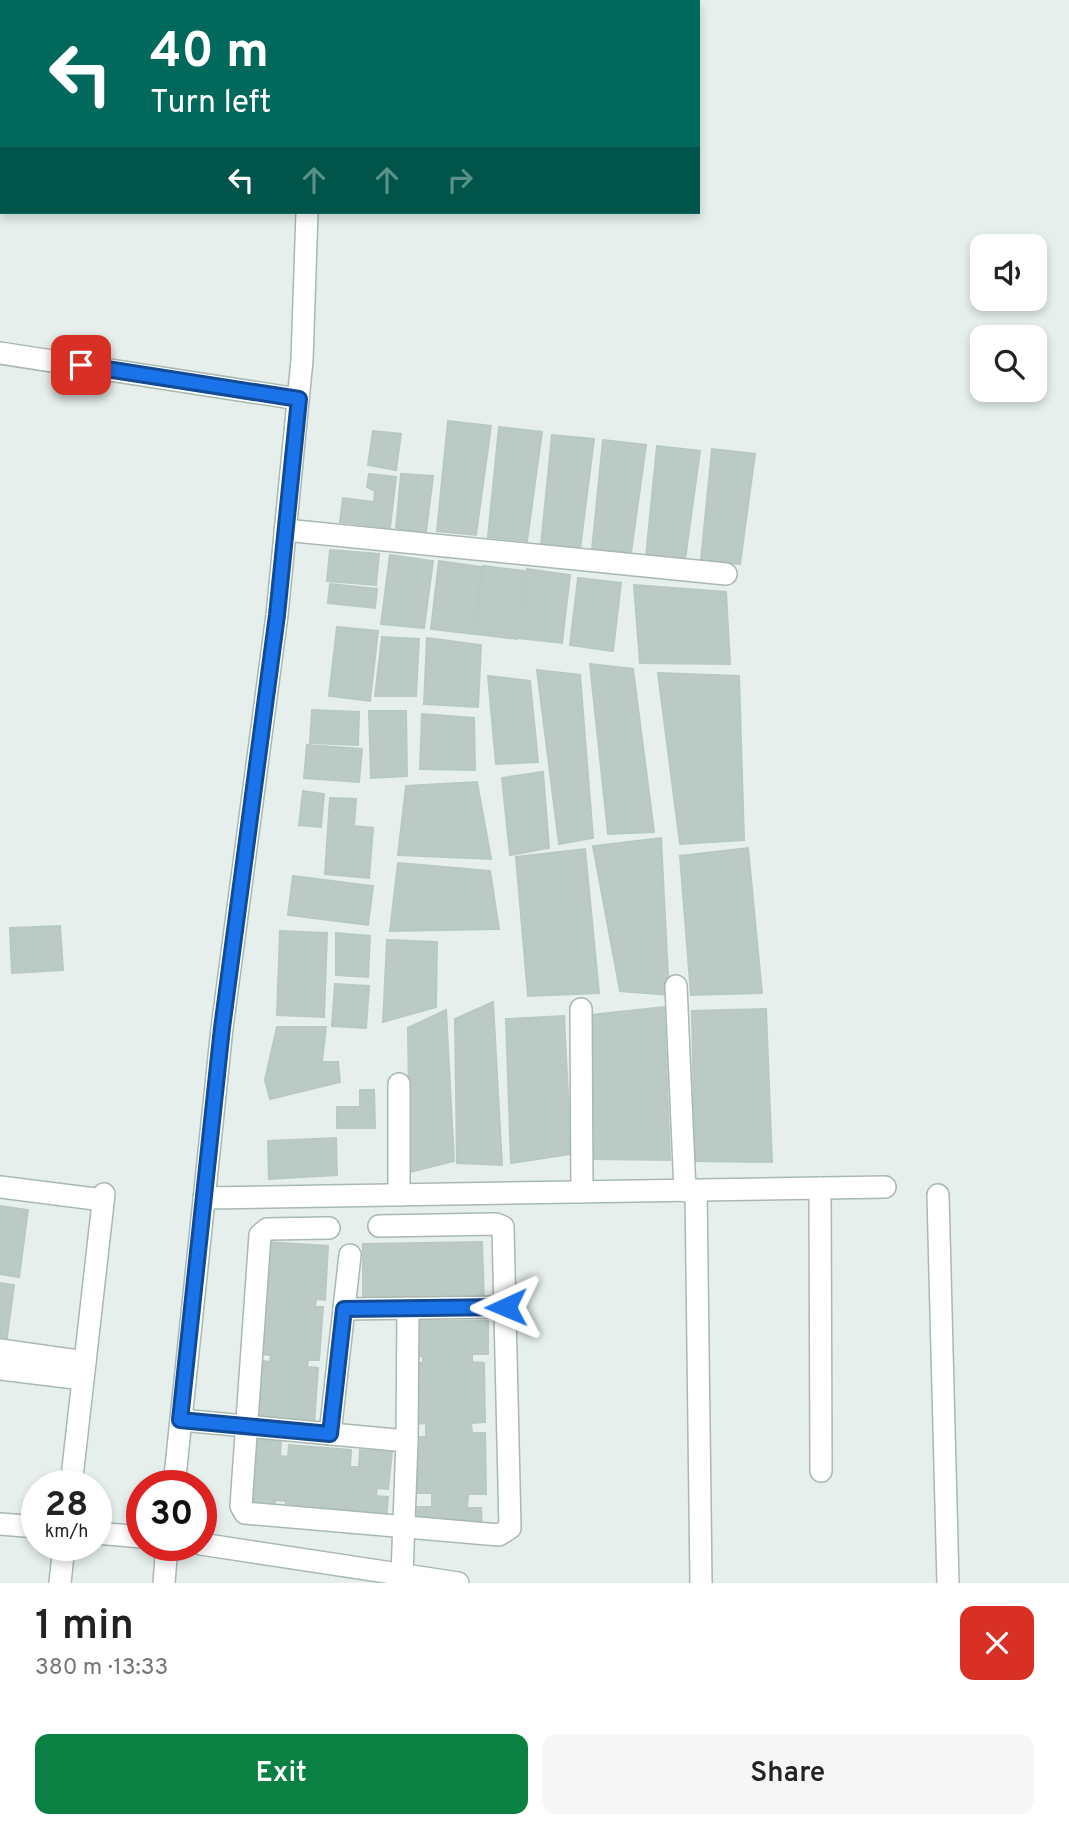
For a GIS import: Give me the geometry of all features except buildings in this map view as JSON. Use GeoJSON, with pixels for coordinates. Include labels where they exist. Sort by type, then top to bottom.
{"type":"FeatureCollection","features":[{"type":"Feature","properties":{"kind":"street"},"geometry":{"type":"LineString","coordinates":[[175,1470],[222,1028],[277,615],[299,399],[307,214]]}},
{"type":"Feature","properties":{"kind":"street"},"geometry":{"type":"LineString","coordinates":[[0,353],[299,399]]}},
{"type":"Feature","properties":{"kind":"street"},"geometry":{"type":"LineString","coordinates":[[285,530],[726,575]]}},
{"type":"Feature","properties":{"kind":"street"},"geometry":{"type":"LineString","coordinates":[[676,986],[690,1190],[701,1583]]}},
{"type":"Feature","properties":{"kind":"street"},"geometry":{"type":"LineString","coordinates":[[580,1009],[582,1192]]}},
{"type":"Feature","properties":{"kind":"street"},"geometry":{"type":"LineString","coordinates":[[399,1084],[399,1195]]}},
{"type":"Feature","properties":{"kind":"street"},"geometry":{"type":"LineString","coordinates":[[0,1187],[103,1197],[73,1470]]}},
{"type":"Feature","properties":{"kind":"street"},"geometry":{"type":"LineString","coordinates":[[820,1188],[821,1471]]}},
{"type":"Feature","properties":{"kind":"street"},"geometry":{"type":"LineString","coordinates":[[204,1198],[884,1188]]}},
{"type":"Feature","properties":{"kind":"street"},"geometry":{"type":"LineString","coordinates":[[938,1195],[948,1583]]}},
{"type":"Feature","properties":{"kind":"street"},"geometry":{"type":"LineString","coordinates":[[329,1228],[267,1229],[260,1234],[241,1506],[245,1513],[499,1535],[510,1528],[503,1227],[496,1224],[379,1226]]}},
{"type":"Feature","properties":{"kind":"street"},"geometry":{"type":"LineString","coordinates":[[330,1434],[350,1255]]}},
{"type":"Feature","properties":{"kind":"street"},"geometry":{"type":"LineString","coordinates":[[344,1309],[506,1307]]}},
{"type":"Feature","properties":{"kind":"street"},"geometry":{"type":"LineString","coordinates":[[402,1575],[408,1308]]}},
{"type":"Feature","properties":{"kind":"street"},"geometry":{"type":"LineString","coordinates":[[0,1350],[84,1370]]}},
{"type":"Feature","properties":{"kind":"street"},"geometry":{"type":"LineString","coordinates":[[0,1369],[84,1370]]}},
{"type":"Feature","properties":{"kind":"street"},"geometry":{"type":"LineString","coordinates":[[180,1420],[407,1441]]}},
{"type":"Feature","properties":{"kind":"street"},"geometry":{"type":"LineString","coordinates":[[0,1524],[21,1526]]}},
{"type":"Feature","properties":{"kind":"street"},"geometry":{"type":"LineString","coordinates":[[217,1546],[458,1583]]}},
{"type":"Feature","properties":{"kind":"street"},"geometry":{"type":"LineString","coordinates":[[60,1583],[62,1561]]}},
{"type":"Feature","properties":{"kind":"street"},"geometry":{"type":"LineString","coordinates":[[164,1583],[166,1561]]}},
{"type":"Feature","properties":{"kind":"route"},"geometry":{"type":"LineString","coordinates":[[81,365],[299,399],[277,615],[222,1028],[180,1420],[330,1434],[344,1309],[506,1307]]}}]}
